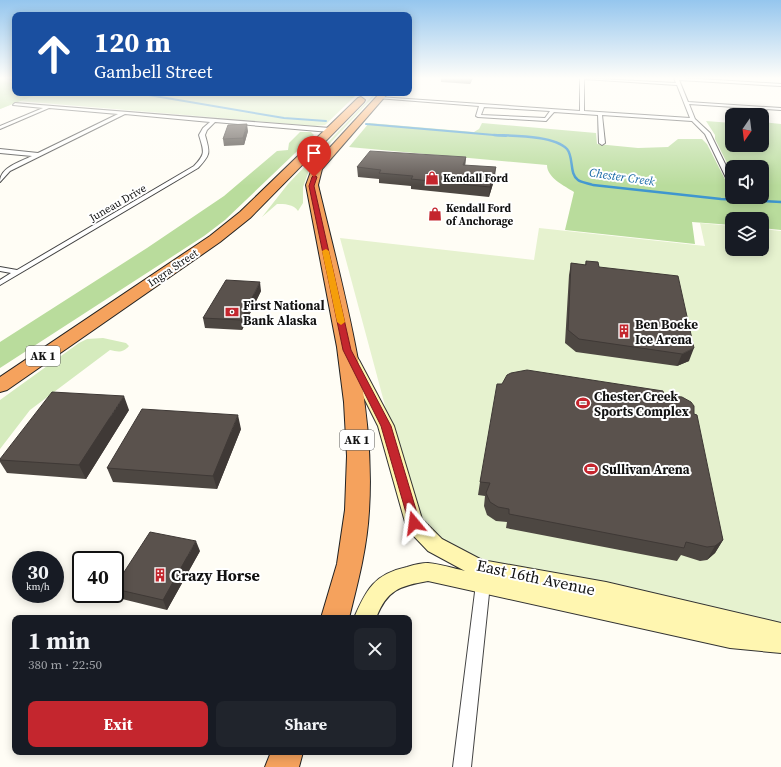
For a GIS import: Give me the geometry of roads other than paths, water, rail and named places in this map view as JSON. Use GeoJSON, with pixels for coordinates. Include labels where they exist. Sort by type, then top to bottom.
{"type":"FeatureCollection","features":[{"type":"Feature","properties":{"kind":"highway","name":"AK 1"},"geometry":{"type":"LineString","coordinates":[[336,615],[344,592],[356,536],[358,479],[356,415],[347,350],[312,186],[317,168],[339,131],[352,114]]}},
{"type":"Feature","properties":{"kind":"highway","name":"AK 1"},"geometry":{"type":"LineString","coordinates":[[339,131],[360,114]]}},
{"type":"Feature","properties":{"kind":"highway","name":"Ingra Street"},"geometry":{"type":"LineString","coordinates":[[0,386],[215,239],[245,215],[339,131]]}},
{"type":"Feature","properties":{"kind":"street"},"geometry":{"type":"LineString","coordinates":[[0,128],[32,114]]}},
{"type":"Feature","properties":{"kind":"street"},"geometry":{"type":"LineString","coordinates":[[0,180],[8,170],[123,114]]}},
{"type":"Feature","properties":{"kind":"street"},"geometry":{"type":"LineString","coordinates":[[135,114],[339,131]]}},
{"type":"Feature","properties":{"kind":"street"},"geometry":{"type":"LineString","coordinates":[[479,114],[478,116],[546,120],[550,114]]}},
{"type":"Feature","properties":{"kind":"street"},"geometry":{"type":"LineString","coordinates":[[602,143],[600,114],[693,120]]}},
{"type":"Feature","properties":{"kind":"street"},"geometry":{"type":"LineString","coordinates":[[691,114],[693,120],[707,133],[725,170]]}},
{"type":"Feature","properties":{"kind":"street","name":"Juneau Drive"},"geometry":{"type":"LineString","coordinates":[[0,283],[196,168],[206,156],[207,148],[202,135],[205,129],[214,120]]}},
{"type":"Feature","properties":{"kind":"street"},"geometry":{"type":"LineString","coordinates":[[0,151],[38,155]]}},
{"type":"Feature","properties":{"kind":"street"},"geometry":{"type":"LineString","coordinates":[[0,270],[18,272]]}},
{"type":"Feature","properties":{"kind":"street","name":"East 16th Avenue"},"geometry":{"type":"LineString","coordinates":[[347,350],[386,426],[414,523],[435,545],[479,568],[606,592],[781,634]]}},
{"type":"Feature","properties":{"kind":"street","name":"East 16th Avenue"},"geometry":{"type":"LineString","coordinates":[[366,615],[371,602],[382,586],[401,576],[428,572],[730,637],[781,642]]}},
{"type":"Feature","properties":{"kind":"street"},"geometry":{"type":"LineString","coordinates":[[462,767],[483,584]]}},
{"type":"Feature","properties":{"kind":"waterway","name":"Chester Creek"},"geometry":{"type":"LineString","coordinates":[[259,114],[284,118],[326,121]]}},
{"type":"Feature","properties":{"kind":"waterway","name":"Chester Creek"},"geometry":{"type":"LineString","coordinates":[[366,124],[495,135]]}},
{"type":"Feature","properties":{"kind":"waterway","name":"Chester Creek"},"geometry":{"type":"LineString","coordinates":[[495,135],[532,137],[561,144],[569,152],[572,170],[575,177],[580,181],[593,185],[721,199],[781,202]]}},
{"type":"Feature","properties":{"kind":"waterway","name":"Chester Creek"},"geometry":{"type":"LineString","coordinates":[[495,135],[506,136]]}},
{"type":"Feature","properties":{"kind":"place","name":"Kendall Ford"},"geometry":{"type":"Point","coordinates":[432,178]}},
{"type":"Feature","properties":{"kind":"place","name":"Kendall Ford of Anchorage"},"geometry":{"type":"Point","coordinates":[435,214]}},
{"type":"Feature","properties":{"kind":"place","name":"First National Bank Alaska"},"geometry":{"type":"Point","coordinates":[232,312]}},
{"type":"Feature","properties":{"kind":"place","name":"Ben Boeke Ice Arena"},"geometry":{"type":"Point","coordinates":[624,331]}},
{"type":"Feature","properties":{"kind":"place","name":"Chester Creek Sports Complex"},"geometry":{"type":"Point","coordinates":[583,403]}},
{"type":"Feature","properties":{"kind":"place","name":"Sullivan Arena"},"geometry":{"type":"Point","coordinates":[591,469]}},
{"type":"Feature","properties":{"kind":"place","name":"Crazy Horse"},"geometry":{"type":"Point","coordinates":[160,575]}}]}
